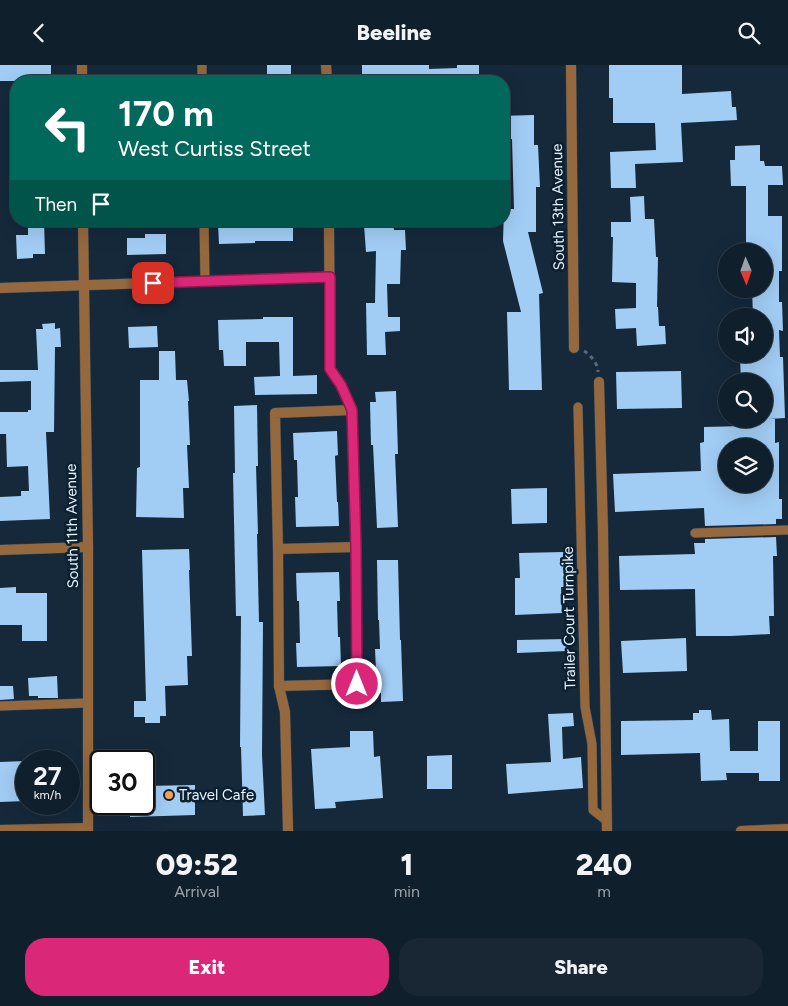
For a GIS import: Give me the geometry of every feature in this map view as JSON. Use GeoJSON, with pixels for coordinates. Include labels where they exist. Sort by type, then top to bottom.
{"type":"FeatureCollection","features":[{"type":"Feature","properties":{"kind":"street","name":"South 13th Avenue"},"geometry":{"type":"LineString","coordinates":[[571,65],[574,348]]}},
{"type":"Feature","properties":{"kind":"street","name":"South 11th Avenue"},"geometry":{"type":"LineString","coordinates":[[83,227],[88,547],[88,829]]}},
{"type":"Feature","properties":{"kind":"street"},"geometry":{"type":"LineString","coordinates":[[279,685],[357,684],[352,410],[341,385],[330,369],[329,227]]}},
{"type":"Feature","properties":{"kind":"street"},"geometry":{"type":"LineString","coordinates":[[0,288],[330,277]]}},
{"type":"Feature","properties":{"kind":"street"},"geometry":{"type":"LineString","coordinates":[[599,382],[607,826]]}},
{"type":"Feature","properties":{"kind":"street"},"geometry":{"type":"LineString","coordinates":[[288,831],[285,712],[279,685],[274,413],[352,410]]}},
{"type":"Feature","properties":{"kind":"street"},"geometry":{"type":"LineString","coordinates":[[0,550],[88,547]]}},
{"type":"Feature","properties":{"kind":"street"},"geometry":{"type":"LineString","coordinates":[[278,549],[356,547]]}},
{"type":"Feature","properties":{"kind":"street"},"geometry":{"type":"LineString","coordinates":[[0,830],[88,829]]}},
{"type":"Feature","properties":{"kind":"street"},"geometry":{"type":"LineString","coordinates":[[741,831],[788,829]]}},
{"type":"Feature","properties":{"kind":"lane"},"geometry":{"type":"LineString","coordinates":[[204,227],[205,281]]}},
{"type":"Feature","properties":{"kind":"lane","name":"Trailer Court Turnpike"},"geometry":{"type":"LineString","coordinates":[[578,407],[586,707],[592,744],[593,810],[607,826]]}},
{"type":"Feature","properties":{"kind":"lane"},"geometry":{"type":"LineString","coordinates":[[695,533],[788,530]]}},
{"type":"Feature","properties":{"kind":"lane"},"geometry":{"type":"LineString","coordinates":[[0,706],[88,703]]}},
{"type":"Feature","properties":{"kind":"path"},"geometry":{"type":"LineString","coordinates":[[574,348],[587,353],[598,366],[599,382]]}},
{"type":"Feature","properties":{"kind":"building"},"geometry":{"type":"Polygon","coordinates":[[[0,65],[51,65],[51,75],[10,75],[10,81],[0,81],[0,65]]]}},
{"type":"Feature","properties":{"kind":"building"},"geometry":{"type":"Polygon","coordinates":[[[267,65],[291,65],[291,75],[267,75],[267,65]]]}},
{"type":"Feature","properties":{"kind":"building"},"geometry":{"type":"Polygon","coordinates":[[[362,65],[429,65],[429,69],[457,68],[457,65],[479,65],[479,75],[362,75],[362,65]]]}},
{"type":"Feature","properties":{"kind":"building"},"geometry":{"type":"Polygon","coordinates":[[[609,65],[682,65],[682,94],[731,91],[732,107],[736,107],[737,120],[681,123],[683,162],[635,164],[636,188],[611,188],[610,152],[656,150],[655,123],[613,123],[613,98],[609,98],[609,65]]]}},
{"type":"Feature","properties":{"kind":"building"},"geometry":{"type":"Polygon","coordinates":[[[534,115],[534,145],[538,145],[540,187],[536,187],[536,232],[528,232],[543,293],[539,294],[542,390],[509,390],[507,312],[521,312],[503,241],[503,227],[510,227],[510,209],[514,209],[510,116],[534,115]]]}},
{"type":"Feature","properties":{"kind":"building"},"geometry":{"type":"Polygon","coordinates":[[[760,145],[760,161],[764,161],[765,166],[782,166],[783,185],[768,185],[768,216],[782,216],[782,271],[779,271],[779,302],[782,302],[783,331],[779,330],[780,357],[783,357],[785,418],[773,419],[773,373],[741,373],[740,363],[773,363],[773,308],[753,308],[752,298],[773,298],[773,243],[746,243],[746,186],[731,186],[730,160],[735,160],[735,146],[760,145]]]}},
{"type":"Feature","properties":{"kind":"building"},"geometry":{"type":"Polygon","coordinates":[[[644,196],[645,219],[654,219],[656,257],[658,257],[657,307],[659,326],[665,326],[666,344],[637,346],[636,328],[616,329],[615,309],[636,308],[636,283],[612,282],[613,237],[611,237],[611,222],[631,222],[630,197],[644,196]]]}},
{"type":"Feature","properties":{"kind":"building"},"geometry":{"type":"Polygon","coordinates":[[[28,227],[44,227],[45,254],[33,254],[33,258],[17,259],[16,235],[28,235],[28,227]]]}},
{"type":"Feature","properties":{"kind":"building"},"geometry":{"type":"Polygon","coordinates":[[[218,227],[293,227],[293,241],[255,241],[255,243],[219,244],[218,227]]]}},
{"type":"Feature","properties":{"kind":"building"},"geometry":{"type":"Polygon","coordinates":[[[364,227],[394,227],[394,230],[405,230],[406,250],[401,250],[400,284],[387,284],[388,317],[400,317],[400,331],[385,332],[386,355],[367,355],[366,303],[375,303],[376,251],[366,252],[364,227]]]}},
{"type":"Feature","properties":{"kind":"building"},"geometry":{"type":"Polygon","coordinates":[[[145,234],[166,234],[166,254],[127,255],[127,238],[145,238],[145,234]]]}},
{"type":"Feature","properties":{"kind":"building"},"geometry":{"type":"Polygon","coordinates":[[[263,317],[293,317],[293,376],[317,375],[317,394],[255,395],[254,377],[280,376],[279,342],[246,342],[246,366],[224,366],[223,350],[219,350],[218,320],[263,319],[263,317]]]}},
{"type":"Feature","properties":{"kind":"building"},"geometry":{"type":"Polygon","coordinates":[[[55,323],[55,329],[60,328],[61,347],[55,347],[54,432],[46,432],[50,519],[0,521],[0,497],[21,496],[21,491],[29,491],[28,466],[7,467],[6,434],[0,434],[0,412],[28,412],[28,410],[31,410],[31,381],[0,382],[0,370],[38,370],[36,329],[43,329],[42,324],[55,323]]]}},
{"type":"Feature","properties":{"kind":"building"},"geometry":{"type":"Polygon","coordinates":[[[157,326],[158,347],[129,348],[128,327],[157,326]]]}},
{"type":"Feature","properties":{"kind":"building"},"geometry":{"type":"Polygon","coordinates":[[[159,351],[175,351],[176,380],[187,380],[190,445],[187,445],[189,488],[183,488],[184,518],[136,517],[137,468],[140,467],[140,380],[159,380],[159,351]]]}},
{"type":"Feature","properties":{"kind":"building"},"geometry":{"type":"Polygon","coordinates":[[[681,371],[682,408],[617,409],[616,372],[681,371]]]}},
{"type":"Feature","properties":{"kind":"building"},"geometry":{"type":"Polygon","coordinates":[[[396,391],[398,454],[395,454],[398,527],[377,528],[370,402],[376,402],[375,392],[396,391]]]}},
{"type":"Feature","properties":{"kind":"building"},"geometry":{"type":"Polygon","coordinates":[[[257,405],[257,534],[259,622],[263,622],[262,755],[265,815],[243,816],[240,747],[241,616],[236,616],[233,473],[235,473],[234,406],[257,405]]]}},
{"type":"Feature","properties":{"kind":"building"},"geometry":{"type":"Polygon","coordinates":[[[773,419],[775,419],[775,443],[779,442],[779,499],[782,499],[782,519],[776,519],[776,524],[705,526],[704,508],[615,512],[613,474],[701,471],[700,443],[704,442],[704,427],[773,428],[773,419]]]}},
{"type":"Feature","properties":{"kind":"building"},"geometry":{"type":"Polygon","coordinates":[[[337,431],[338,455],[335,456],[339,526],[296,527],[295,497],[298,497],[297,460],[294,460],[293,433],[337,431]]]}},
{"type":"Feature","properties":{"kind":"building"},"geometry":{"type":"Polygon","coordinates":[[[547,488],[547,523],[512,524],[511,489],[547,488]]]}},
{"type":"Feature","properties":{"kind":"building"},"geometry":{"type":"Polygon","coordinates":[[[776,537],[777,556],[773,556],[774,616],[769,616],[770,634],[696,636],[695,589],[620,590],[619,556],[695,554],[694,543],[705,543],[705,539],[776,537]]]}},
{"type":"Feature","properties":{"kind":"building"},"geometry":{"type":"Polygon","coordinates":[[[189,549],[192,656],[187,656],[188,685],[165,686],[166,716],[160,716],[160,723],[145,723],[145,717],[134,717],[134,701],[146,701],[142,550],[189,549]]]}},
{"type":"Feature","properties":{"kind":"building"},"geometry":{"type":"Polygon","coordinates":[[[564,552],[565,587],[561,587],[562,613],[515,615],[515,578],[520,578],[519,553],[564,552]]]}},
{"type":"Feature","properties":{"kind":"building"},"geometry":{"type":"Polygon","coordinates":[[[377,560],[398,560],[403,701],[381,702],[381,693],[377,693],[375,649],[380,649],[377,560]]]}},
{"type":"Feature","properties":{"kind":"building"},"geometry":{"type":"Polygon","coordinates":[[[339,572],[340,601],[337,601],[341,666],[297,667],[296,643],[300,643],[296,573],[339,572]]]}},
{"type":"Feature","properties":{"kind":"building"},"geometry":{"type":"Polygon","coordinates":[[[16,587],[16,593],[47,593],[47,641],[22,641],[22,625],[0,625],[0,588],[16,587]]]}},
{"type":"Feature","properties":{"kind":"building"},"geometry":{"type":"Polygon","coordinates":[[[686,638],[687,671],[623,673],[621,641],[686,638]]]}},
{"type":"Feature","properties":{"kind":"building"},"geometry":{"type":"Polygon","coordinates":[[[567,639],[567,651],[517,653],[517,640],[567,639]]]}},
{"type":"Feature","properties":{"kind":"building"},"geometry":{"type":"Polygon","coordinates":[[[57,676],[58,698],[29,696],[28,678],[57,676]]]}},
{"type":"Feature","properties":{"kind":"building"},"geometry":{"type":"Polygon","coordinates":[[[0,686],[13,686],[14,699],[0,700],[0,686]]]}},
{"type":"Feature","properties":{"kind":"building"},"geometry":{"type":"Polygon","coordinates":[[[699,710],[711,710],[712,720],[729,719],[730,751],[758,751],[758,721],[780,721],[780,781],[759,781],[759,773],[726,773],[727,780],[701,781],[700,753],[621,755],[621,721],[693,720],[693,713],[699,713],[699,710]]]}},
{"type":"Feature","properties":{"kind":"building"},"geometry":{"type":"Polygon","coordinates":[[[573,713],[574,726],[562,727],[563,759],[581,757],[583,788],[508,794],[506,764],[551,762],[548,714],[573,713]]]}},
{"type":"Feature","properties":{"kind":"building"},"geometry":{"type":"Polygon","coordinates":[[[350,731],[373,731],[374,757],[380,756],[383,798],[335,802],[336,808],[315,809],[311,749],[350,747],[350,731]]]}},
{"type":"Feature","properties":{"kind":"building"},"geometry":{"type":"Polygon","coordinates":[[[452,755],[452,789],[427,789],[427,756],[452,755]]]}},
{"type":"Feature","properties":{"kind":"building"},"geometry":{"type":"Polygon","coordinates":[[[15,761],[15,801],[0,802],[0,762],[15,761]]]}},
{"type":"Feature","properties":{"kind":"building","name":"Travel Cafe"},"geometry":{"type":"Polygon","coordinates":[[[195,785],[195,815],[130,817],[130,815],[155,815],[155,786],[195,785]]]}},
{"type":"Feature","properties":{"kind":"place","name":"Travel Cafe"},"geometry":{"type":"Point","coordinates":[169,795]}},
{"type":"Feature","properties":{"kind":"route"},"geometry":{"type":"LineString","coordinates":[[153,283],[330,277],[330,369],[341,385],[352,410],[357,684]]}}]}
